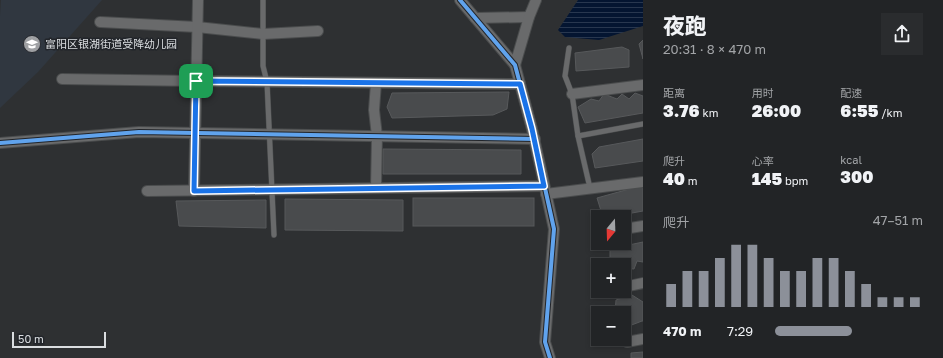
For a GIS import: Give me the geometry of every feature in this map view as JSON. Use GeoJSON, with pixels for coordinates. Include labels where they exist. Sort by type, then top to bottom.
{"type":"FeatureCollection","features":[{"type":"Feature","properties":{"kind":"street"},"geometry":{"type":"LineString","coordinates":[[194,191],[198,0]]}},
{"type":"Feature","properties":{"kind":"street"},"geometry":{"type":"LineString","coordinates":[[460,0],[514,65],[534,139],[554,229],[545,342],[550,358]]}},
{"type":"Feature","properties":{"kind":"street"},"geometry":{"type":"LineString","coordinates":[[514,65],[536,0]]}},
{"type":"Feature","properties":{"kind":"street"},"geometry":{"type":"LineString","coordinates":[[475,18],[529,17]]}},
{"type":"Feature","properties":{"kind":"street"},"geometry":{"type":"LineString","coordinates":[[100,22],[197,27],[263,34],[318,31]]}},
{"type":"Feature","properties":{"kind":"street"},"geometry":{"type":"LineString","coordinates":[[62,79],[520,84]]}},
{"type":"Feature","properties":{"kind":"street"},"geometry":{"type":"LineString","coordinates":[[376,83],[374,110],[377,136],[376,188]]}},
{"type":"Feature","properties":{"kind":"street"},"geometry":{"type":"LineString","coordinates":[[572,94],[643,85]]}},
{"type":"Feature","properties":{"kind":"street"},"geometry":{"type":"LineString","coordinates":[[0,143],[139,132],[534,139]]}},
{"type":"Feature","properties":{"kind":"street"},"geometry":{"type":"LineString","coordinates":[[147,191],[376,188],[545,190],[590,188],[643,182]]}},
{"type":"Feature","properties":{"kind":"street"},"geometry":{"type":"LineString","coordinates":[[631,228],[643,226]]}},
{"type":"Feature","properties":{"kind":"street"},"geometry":{"type":"LineString","coordinates":[[631,285],[643,282]]}},
{"type":"Feature","properties":{"kind":"street"},"geometry":{"type":"LineString","coordinates":[[631,341],[643,338]]}},
{"type":"Feature","properties":{"kind":"lane"},"geometry":{"type":"LineString","coordinates":[[263,0],[264,66],[267,82],[274,235]]}},
{"type":"Feature","properties":{"kind":"lane"},"geometry":{"type":"LineString","coordinates":[[569,48],[565,76],[572,94],[578,136],[590,188]]}},
{"type":"Feature","properties":{"kind":"lane"},"geometry":{"type":"LineString","coordinates":[[578,136],[643,124]]}},
{"type":"Feature","properties":{"kind":"shaded area","name":"富阳区银湖街道受降幼儿园"},"geometry":{"type":"Polygon","coordinates":[[[1,0],[102,0],[38,72],[0,108],[0,16],[1,0]]]}},
{"type":"Feature","properties":{"kind":"water"},"geometry":{"type":"Polygon","coordinates":[[[578,0],[643,0],[643,26],[599,40],[565,37],[558,30],[578,0]]]}},
{"type":"Feature","properties":{"kind":"building"},"geometry":{"type":"Polygon","coordinates":[[[643,40],[643,59],[639,44],[643,40]]]}},
{"type":"Feature","properties":{"kind":"building"},"geometry":{"type":"Polygon","coordinates":[[[622,47],[629,50],[629,67],[576,71],[575,53],[622,47]]]}},
{"type":"Feature","properties":{"kind":"building"},"geometry":{"type":"Polygon","coordinates":[[[509,92],[507,109],[493,115],[392,118],[387,107],[392,93],[509,92]]]}},
{"type":"Feature","properties":{"kind":"building"},"geometry":{"type":"Polygon","coordinates":[[[635,93],[643,96],[643,113],[585,123],[578,107],[591,99],[599,101],[604,94],[617,99],[622,94],[629,99],[635,93]]]}},
{"type":"Feature","properties":{"kind":"building"},"geometry":{"type":"Polygon","coordinates":[[[643,139],[643,161],[595,168],[592,154],[599,147],[643,139]]]}},
{"type":"Feature","properties":{"kind":"building"},"geometry":{"type":"Polygon","coordinates":[[[383,149],[521,150],[521,174],[383,174],[383,149]]]}},
{"type":"Feature","properties":{"kind":"building"},"geometry":{"type":"Polygon","coordinates":[[[640,186],[643,187],[643,211],[631,213],[631,210],[601,210],[597,198],[640,186]]]}},
{"type":"Feature","properties":{"kind":"building"},"geometry":{"type":"Polygon","coordinates":[[[413,198],[534,198],[534,226],[413,226],[413,198]]]}},
{"type":"Feature","properties":{"kind":"building"},"geometry":{"type":"Polygon","coordinates":[[[285,199],[403,200],[403,231],[285,230],[285,199]]]}},
{"type":"Feature","properties":{"kind":"building"},"geometry":{"type":"Polygon","coordinates":[[[266,200],[266,228],[179,226],[176,201],[266,200]]]}},
{"type":"Feature","properties":{"kind":"building"},"geometry":{"type":"Polygon","coordinates":[[[643,242],[643,262],[637,261],[634,269],[631,269],[631,258],[610,258],[610,250],[631,250],[631,245],[643,242]]]}},
{"type":"Feature","properties":{"kind":"building"},"geometry":{"type":"Polygon","coordinates":[[[631,295],[643,302],[643,321],[631,325],[631,306],[616,306],[616,300],[631,298],[631,295]]]}},
{"type":"Feature","properties":{"kind":"building"},"geometry":{"type":"Polygon","coordinates":[[[643,352],[643,358],[631,358],[631,353],[643,352]]]}},
{"type":"Feature","properties":{"kind":"cycle path"},"geometry":{"type":"LineString","coordinates":[[460,0],[515,65],[532,129],[554,229],[545,342],[550,358]]}},
{"type":"Feature","properties":{"kind":"cycle path"},"geometry":{"type":"LineString","coordinates":[[0,143],[139,132],[535,139]]}},
{"type":"Feature","properties":{"kind":"place","name":"富阳区银湖街道受降幼儿园"},"geometry":{"type":"Point","coordinates":[32,44]}},
{"type":"Feature","properties":{"kind":"route"},"geometry":{"type":"LineString","coordinates":[[196,81],[520,84],[532,129],[544,186],[194,191],[196,81]]}}]}
